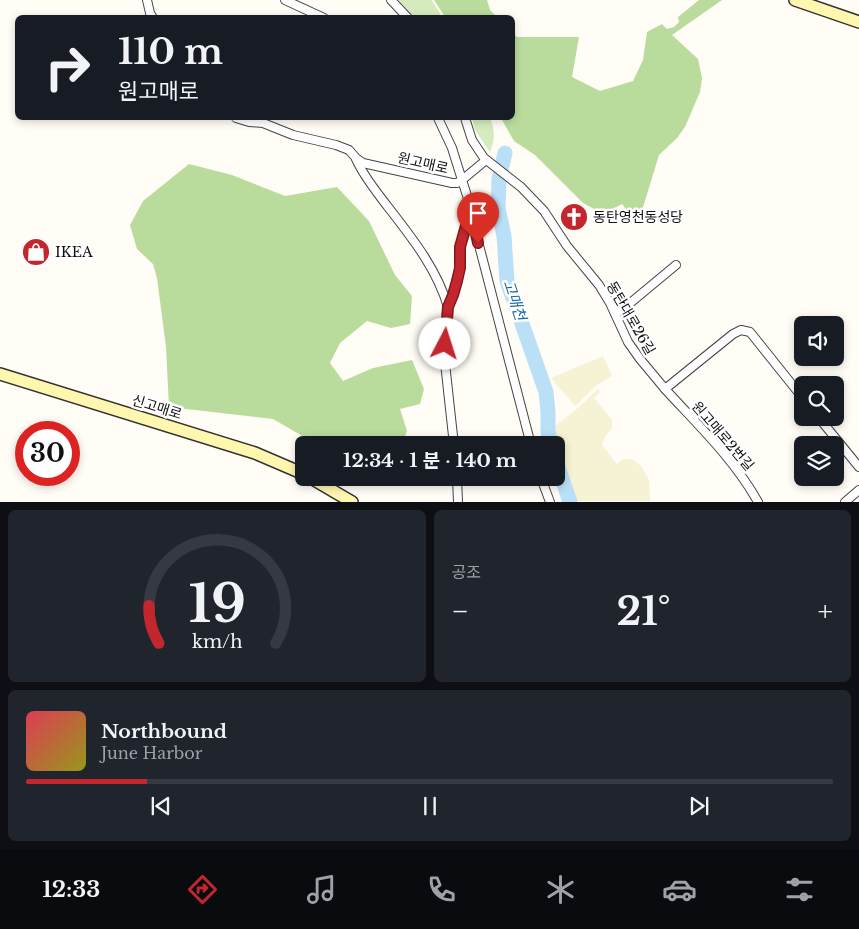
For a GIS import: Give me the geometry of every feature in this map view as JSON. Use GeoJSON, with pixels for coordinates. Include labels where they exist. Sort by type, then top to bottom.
{"type":"FeatureCollection","features":[{"type":"Feature","properties":{"kind":"street"},"geometry":{"type":"LineString","coordinates":[[147,0],[151,15]]}},
{"type":"Feature","properties":{"kind":"street"},"geometry":{"type":"LineString","coordinates":[[285,0],[318,15]]}},
{"type":"Feature","properties":{"kind":"street"},"geometry":{"type":"LineString","coordinates":[[391,0],[405,15]]}},
{"type":"Feature","properties":{"kind":"street"},"geometry":{"type":"LineString","coordinates":[[795,0],[859,22]]}},
{"type":"Feature","properties":{"kind":"street","name":"원고매로"},"geometry":{"type":"LineString","coordinates":[[242,120],[336,145],[350,150],[363,163],[452,183],[462,180],[471,208],[474,226],[529,436]]}},
{"type":"Feature","properties":{"kind":"street"},"geometry":{"type":"LineString","coordinates":[[439,120],[452,148],[462,180],[488,161],[472,140],[466,120]]}},
{"type":"Feature","properties":{"kind":"street"},"geometry":{"type":"LineString","coordinates":[[356,158],[368,181],[424,255],[444,291],[448,307]]}},
{"type":"Feature","properties":{"kind":"street","name":"동탄대로26길"},"geometry":{"type":"LineString","coordinates":[[488,161],[515,182],[544,211],[567,246],[599,285],[615,313],[628,342],[666,389]]}},
{"type":"Feature","properties":{"kind":"street"},"geometry":{"type":"LineString","coordinates":[[453,436],[444,354],[448,307],[457,281],[460,268],[460,247],[471,208]]}},
{"type":"Feature","properties":{"kind":"street"},"geometry":{"type":"LineString","coordinates":[[615,313],[629,304],[676,265]]}},
{"type":"Feature","properties":{"kind":"street"},"geometry":{"type":"LineString","coordinates":[[666,389],[733,334],[741,330],[750,332],[794,387]]}},
{"type":"Feature","properties":{"kind":"street","name":"신고매로"},"geometry":{"type":"LineString","coordinates":[[0,374],[255,453],[295,470]]}},
{"type":"Feature","properties":{"kind":"street","name":"원고매로2번길"},"geometry":{"type":"LineString","coordinates":[[666,389],[733,463],[758,502]]}},
{"type":"Feature","properties":{"kind":"street"},"geometry":{"type":"LineString","coordinates":[[826,426],[859,467]]}},
{"type":"Feature","properties":{"kind":"street"},"geometry":{"type":"LineString","coordinates":[[324,486],[352,502]]}},
{"type":"Feature","properties":{"kind":"street"},"geometry":{"type":"LineString","coordinates":[[458,486],[458,502]]}},
{"type":"Feature","properties":{"kind":"street"},"geometry":{"type":"LineString","coordinates":[[544,486],[550,502]]}},
{"type":"Feature","properties":{"kind":"street"},"geometry":{"type":"LineString","coordinates":[[845,502],[859,490]]}},
{"type":"Feature","properties":{"kind":"shaded area"},"geometry":{"type":"Polygon","coordinates":[[[603,356],[612,376],[597,385],[575,406],[551,378],[603,356]]]}},
{"type":"Feature","properties":{"kind":"shaded area"},"geometry":{"type":"Polygon","coordinates":[[[598,389],[600,392],[594,398],[612,420],[612,428],[602,445],[617,464],[623,459],[632,459],[641,466],[649,480],[650,501],[575,501],[565,472],[565,436],[556,436],[554,427],[598,389]]]}},
{"type":"Feature","properties":{"kind":"green space"},"geometry":{"type":"Polygon","coordinates":[[[398,0],[432,0],[441,15],[412,15],[398,0]]]}},
{"type":"Feature","properties":{"kind":"green space"},"geometry":{"type":"Polygon","coordinates":[[[434,0],[487,0],[490,10],[495,15],[444,15],[434,0]]]}},
{"type":"Feature","properties":{"kind":"green space"},"geometry":{"type":"Polygon","coordinates":[[[699,0],[722,0],[672,35],[698,59],[702,78],[700,92],[685,127],[677,138],[659,155],[640,217],[633,218],[622,204],[613,209],[594,209],[583,203],[535,155],[514,141],[502,120],[515,120],[515,35],[517,37],[579,37],[572,77],[600,91],[633,81],[643,60],[647,32],[662,24],[667,29],[674,27],[679,22],[678,17],[699,0]]]}},
{"type":"Feature","properties":{"kind":"green space"},"geometry":{"type":"Polygon","coordinates":[[[472,120],[491,120],[494,135],[490,152],[475,130],[472,120]]]}},
{"type":"Feature","properties":{"kind":"green space"},"geometry":{"type":"Polygon","coordinates":[[[189,164],[232,175],[285,196],[337,187],[369,221],[395,275],[412,296],[410,324],[391,328],[367,321],[340,343],[330,363],[343,381],[373,368],[412,360],[424,389],[420,404],[400,409],[407,431],[405,436],[302,436],[273,419],[169,407],[166,347],[157,278],[153,264],[137,249],[130,225],[143,201],[189,164]]]}},
{"type":"Feature","properties":{"kind":"waterway","name":"고매천"},"geometry":{"type":"LineString","coordinates":[[505,153],[499,179],[498,208],[504,236],[507,281],[546,392],[549,436]]}},
{"type":"Feature","properties":{"kind":"waterway","name":"고매천"},"geometry":{"type":"LineString","coordinates":[[565,486],[570,502]]}},
{"type":"Feature","properties":{"kind":"place","name":"동탄영천동성당"},"geometry":{"type":"Point","coordinates":[574,217]}},
{"type":"Feature","properties":{"kind":"place","name":"IKEA"},"geometry":{"type":"Point","coordinates":[36,252]}},
{"type":"Feature","properties":{"kind":"route"},"geometry":{"type":"LineString","coordinates":[[445,344],[448,307],[457,281],[460,268],[460,247],[471,208],[478,243]]}}]}
